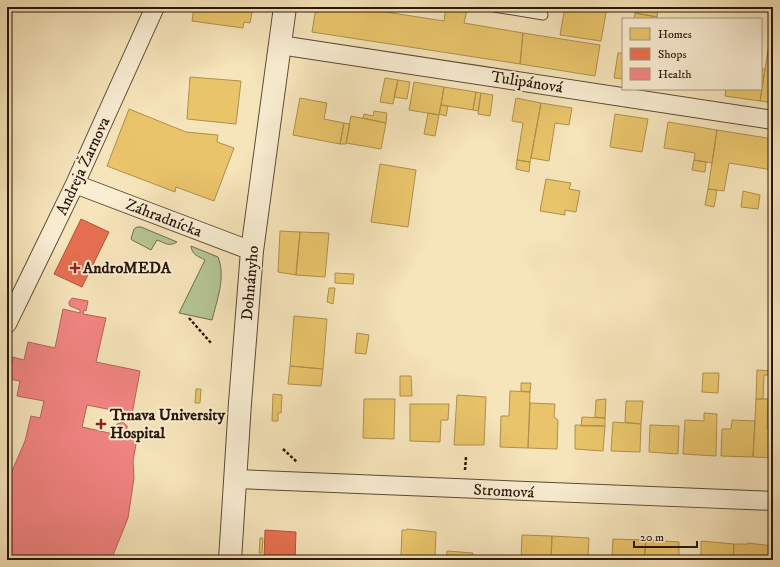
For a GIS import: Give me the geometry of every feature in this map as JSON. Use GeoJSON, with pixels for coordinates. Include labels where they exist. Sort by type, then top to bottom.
{"type":"FeatureCollection","features":[{"type":"Feature","properties":{"kind":"street","name":"Andreja Žarnova"},"geometry":{"type":"LineString","coordinates":[[10,313],[75,184],[155,7]]}},
{"type":"Feature","properties":{"kind":"street","name":"Dohnányho"},"geometry":{"type":"LineString","coordinates":[[230,560],[252,251],[285,7]]}},
{"type":"Feature","properties":{"kind":"street","name":"Tulipánová"},"geometry":{"type":"LineString","coordinates":[[280,45],[773,120]]}},
{"type":"Feature","properties":{"kind":"street","name":"Záhradnícka"},"geometry":{"type":"LineString","coordinates":[[75,184],[252,251]]}},
{"type":"Feature","properties":{"kind":"street","name":"Stromová"},"geometry":{"type":"LineString","coordinates":[[235,479],[773,502]]}},
{"type":"Feature","properties":{"kind":"lane"},"geometry":{"type":"LineString","coordinates":[[494,7],[543,15]]}},
{"type":"Feature","properties":{"kind":"path"},"geometry":{"type":"LineString","coordinates":[[189,318],[211,343]]}},
{"type":"Feature","properties":{"kind":"path"},"geometry":{"type":"LineString","coordinates":[[7,368],[11,370]]}},
{"type":"Feature","properties":{"kind":"path"},"geometry":{"type":"LineString","coordinates":[[283,449],[303,467]]}},
{"type":"Feature","properties":{"kind":"path"},"geometry":{"type":"LineString","coordinates":[[465,470],[466,457]]}},
{"type":"Feature","properties":{"kind":"green space"},"geometry":{"type":"Polygon","coordinates":[[[141,227],[177,242],[169,244],[157,240],[151,250],[131,239],[134,229],[141,227]]]}},
{"type":"Feature","properties":{"kind":"green space"},"geometry":{"type":"Polygon","coordinates":[[[191,246],[218,257],[221,280],[212,320],[179,313],[205,260],[194,253],[191,246]]]}},
{"type":"Feature","properties":{"kind":"building: Homes"},"geometry":{"type":"Polygon","coordinates":[[[194,7],[253,7],[250,23],[244,22],[243,28],[192,21],[194,7]]]}},
{"type":"Feature","properties":{"kind":"building: Homes"},"geometry":{"type":"Polygon","coordinates":[[[316,7],[354,7],[444,21],[446,7],[467,10],[464,23],[523,33],[520,64],[312,32],[316,7]]]}},
{"type":"Feature","properties":{"kind":"building: Homes"},"geometry":{"type":"Polygon","coordinates":[[[565,7],[607,7],[601,41],[560,35],[565,7]]]}},
{"type":"Feature","properties":{"kind":"building: Homes"},"geometry":{"type":"Polygon","coordinates":[[[636,7],[658,7],[657,17],[635,13],[636,7]]]}},
{"type":"Feature","properties":{"kind":"building: Homes"},"geometry":{"type":"Polygon","coordinates":[[[635,13],[657,17],[656,18],[634,18],[635,13]]]}},
{"type":"Feature","properties":{"kind":"building: Homes"},"geometry":{"type":"Polygon","coordinates":[[[523,33],[600,45],[595,76],[520,64],[523,33]]]}},
{"type":"Feature","properties":{"kind":"building: Homes"},"geometry":{"type":"Polygon","coordinates":[[[769,44],[773,45],[773,103],[760,101],[769,44]]]}},
{"type":"Feature","properties":{"kind":"building: Homes"},"geometry":{"type":"Polygon","coordinates":[[[618,53],[622,53],[622,79],[614,78],[618,53]]]}},
{"type":"Feature","properties":{"kind":"building: Homes"},"geometry":{"type":"Polygon","coordinates":[[[762,69],[765,69],[762,88],[762,69]]]}},
{"type":"Feature","properties":{"kind":"building: Homes"},"geometry":{"type":"Polygon","coordinates":[[[190,77],[241,81],[236,124],[187,119],[190,77]]]}},
{"type":"Feature","properties":{"kind":"building: Homes"},"geometry":{"type":"Polygon","coordinates":[[[385,78],[398,80],[393,104],[380,102],[385,78]]]}},
{"type":"Feature","properties":{"kind":"building: Homes"},"geometry":{"type":"Polygon","coordinates":[[[398,80],[410,82],[407,99],[394,97],[398,80]]]}},
{"type":"Feature","properties":{"kind":"building: Homes"},"geometry":{"type":"Polygon","coordinates":[[[414,82],[444,87],[439,115],[409,110],[414,82]]]}},
{"type":"Feature","properties":{"kind":"building: Homes"},"geometry":{"type":"Polygon","coordinates":[[[444,87],[476,92],[473,110],[441,105],[444,87]]]}},
{"type":"Feature","properties":{"kind":"building: Homes"},"geometry":{"type":"Polygon","coordinates":[[[726,90],[762,90],[760,101],[725,96],[726,90]]]}},
{"type":"Feature","properties":{"kind":"building: Homes"},"geometry":{"type":"Polygon","coordinates":[[[476,92],[481,93],[478,111],[473,110],[476,92]]]}},
{"type":"Feature","properties":{"kind":"building: Homes"},"geometry":{"type":"Polygon","coordinates":[[[481,93],[493,95],[490,116],[478,114],[481,93]]]}},
{"type":"Feature","properties":{"kind":"building: Homes"},"geometry":{"type":"Polygon","coordinates":[[[300,98],[327,103],[324,119],[344,123],[340,144],[293,135],[300,98]]]}},
{"type":"Feature","properties":{"kind":"building: Homes"},"geometry":{"type":"Polygon","coordinates":[[[516,98],[541,103],[530,162],[517,160],[523,123],[512,121],[516,98]]]}},
{"type":"Feature","properties":{"kind":"building: Homes"},"geometry":{"type":"Polygon","coordinates":[[[541,103],[572,108],[569,125],[555,123],[549,161],[531,158],[541,103]]]}},
{"type":"Feature","properties":{"kind":"building: Homes"},"geometry":{"type":"Polygon","coordinates":[[[441,105],[448,106],[446,116],[439,114],[441,105]]]}},
{"type":"Feature","properties":{"kind":"building: Homes"},"geometry":{"type":"Polygon","coordinates":[[[129,109],[186,132],[218,135],[217,142],[234,148],[214,201],[176,187],[175,192],[107,166],[129,109]]]}},
{"type":"Feature","properties":{"kind":"building: Homes"},"geometry":{"type":"Polygon","coordinates":[[[374,111],[387,113],[386,123],[363,118],[364,114],[373,116],[374,111]]]}},
{"type":"Feature","properties":{"kind":"building: Homes"},"geometry":{"type":"Polygon","coordinates":[[[428,113],[439,115],[435,136],[424,134],[428,113]]]}},
{"type":"Feature","properties":{"kind":"building: Homes"},"geometry":{"type":"Polygon","coordinates":[[[615,114],[648,119],[642,152],[610,147],[615,114]]]}},
{"type":"Feature","properties":{"kind":"building: Homes"},"geometry":{"type":"Polygon","coordinates":[[[351,116],[386,123],[381,149],[346,143],[351,116]]]}},
{"type":"Feature","properties":{"kind":"building: Homes"},"geometry":{"type":"Polygon","coordinates":[[[668,122],[717,130],[712,163],[694,160],[695,153],[664,148],[668,122]]]}},
{"type":"Feature","properties":{"kind":"building: Homes"},"geometry":{"type":"Polygon","coordinates":[[[344,123],[350,124],[346,144],[340,144],[344,123]]]}},
{"type":"Feature","properties":{"kind":"building: Homes"},"geometry":{"type":"Polygon","coordinates":[[[717,130],[773,139],[773,170],[729,163],[724,191],[708,189],[717,130]]]}},
{"type":"Feature","properties":{"kind":"building: Homes"},"geometry":{"type":"Polygon","coordinates":[[[517,160],[530,162],[529,172],[516,169],[517,160]]]}},
{"type":"Feature","properties":{"kind":"building: Homes"},"geometry":{"type":"Polygon","coordinates":[[[694,160],[706,162],[705,172],[692,170],[694,160]]]}},
{"type":"Feature","properties":{"kind":"building: Homes"},"geometry":{"type":"Polygon","coordinates":[[[380,164],[416,170],[408,227],[371,222],[380,164]]]}},
{"type":"Feature","properties":{"kind":"building: Homes"},"geometry":{"type":"Polygon","coordinates":[[[546,179],[571,183],[569,189],[580,191],[576,212],[565,210],[565,215],[540,211],[546,179]]]}},
{"type":"Feature","properties":{"kind":"building: Homes"},"geometry":{"type":"Polygon","coordinates":[[[708,189],[717,190],[714,207],[705,205],[708,189]]]}},
{"type":"Feature","properties":{"kind":"building: Homes"},"geometry":{"type":"Polygon","coordinates":[[[743,191],[760,195],[758,209],[741,207],[743,191]]]}},
{"type":"Feature","properties":{"kind":"building: Homes"},"geometry":{"type":"Polygon","coordinates":[[[280,231],[300,232],[296,275],[278,272],[280,231]]]}},
{"type":"Feature","properties":{"kind":"building: Homes"},"geometry":{"type":"Polygon","coordinates":[[[300,232],[329,233],[325,277],[296,275],[300,232]]]}},
{"type":"Feature","properties":{"kind":"building: Homes"},"geometry":{"type":"Polygon","coordinates":[[[335,273],[354,274],[353,284],[335,283],[335,273]]]}},
{"type":"Feature","properties":{"kind":"building: Homes"},"geometry":{"type":"Polygon","coordinates":[[[329,288],[335,288],[333,304],[327,302],[329,288]]]}},
{"type":"Feature","properties":{"kind":"building: Homes"},"geometry":{"type":"Polygon","coordinates":[[[294,316],[327,319],[323,369],[290,366],[294,316]]]}},
{"type":"Feature","properties":{"kind":"building: Homes"},"geometry":{"type":"Polygon","coordinates":[[[357,333],[369,335],[366,354],[355,353],[357,333]]]}},
{"type":"Feature","properties":{"kind":"building: Homes"},"geometry":{"type":"Polygon","coordinates":[[[290,366],[323,369],[321,386],[288,384],[290,366]]]}},
{"type":"Feature","properties":{"kind":"building: Homes"},"geometry":{"type":"Polygon","coordinates":[[[757,370],[773,371],[773,375],[764,375],[763,399],[756,399],[757,370]]]}},
{"type":"Feature","properties":{"kind":"building: Homes"},"geometry":{"type":"Polygon","coordinates":[[[703,373],[719,373],[718,393],[702,392],[703,373]]]}},
{"type":"Feature","properties":{"kind":"building: Homes"},"geometry":{"type":"Polygon","coordinates":[[[400,376],[411,376],[412,396],[400,396],[400,376]]]}},
{"type":"Feature","properties":{"kind":"building: Homes"},"geometry":{"type":"Polygon","coordinates":[[[521,383],[531,383],[530,392],[521,391],[521,383]]]}},
{"type":"Feature","properties":{"kind":"building: Homes"},"geometry":{"type":"Polygon","coordinates":[[[196,389],[201,389],[200,403],[195,403],[196,389]]]}},
{"type":"Feature","properties":{"kind":"building: Homes"},"geometry":{"type":"Polygon","coordinates":[[[510,391],[530,392],[528,448],[500,447],[501,416],[509,416],[510,391]]]}},
{"type":"Feature","properties":{"kind":"building: Homes"},"geometry":{"type":"Polygon","coordinates":[[[273,394],[282,395],[281,413],[278,413],[278,421],[272,421],[273,394]]]}},
{"type":"Feature","properties":{"kind":"building: Homes"},"geometry":{"type":"Polygon","coordinates":[[[457,395],[486,397],[484,445],[454,445],[457,395]]]}},
{"type":"Feature","properties":{"kind":"building: Homes"},"geometry":{"type":"Polygon","coordinates":[[[364,399],[395,399],[394,439],[363,438],[364,399]]]}},
{"type":"Feature","properties":{"kind":"building: Homes"},"geometry":{"type":"Polygon","coordinates":[[[606,399],[605,418],[595,417],[596,400],[606,399]]]}},
{"type":"Feature","properties":{"kind":"building: Homes"},"geometry":{"type":"Polygon","coordinates":[[[756,399],[768,399],[767,429],[773,429],[773,458],[753,457],[756,399]]]}},
{"type":"Feature","properties":{"kind":"building: Homes"},"geometry":{"type":"Polygon","coordinates":[[[626,401],[643,401],[641,424],[625,422],[626,401]]]}},
{"type":"Feature","properties":{"kind":"building: Homes"},"geometry":{"type":"Polygon","coordinates":[[[530,403],[555,404],[554,417],[558,420],[557,449],[528,448],[530,403]]]}},
{"type":"Feature","properties":{"kind":"building: Homes"},"geometry":{"type":"Polygon","coordinates":[[[410,404],[449,404],[448,420],[441,420],[440,442],[410,441],[410,404]]]}},
{"type":"Feature","properties":{"kind":"building: Homes"},"geometry":{"type":"Polygon","coordinates":[[[704,413],[717,414],[716,456],[683,454],[685,420],[704,421],[704,413]]]}},
{"type":"Feature","properties":{"kind":"building: Homes"},"geometry":{"type":"Polygon","coordinates":[[[582,417],[605,418],[605,426],[581,426],[582,417]]]}},
{"type":"Feature","properties":{"kind":"building: Homes"},"geometry":{"type":"Polygon","coordinates":[[[732,420],[755,421],[753,457],[721,456],[722,429],[731,429],[732,420]]]}},
{"type":"Feature","properties":{"kind":"building: Homes"},"geometry":{"type":"Polygon","coordinates":[[[613,422],[641,424],[640,452],[611,451],[613,422]]]}},
{"type":"Feature","properties":{"kind":"building: Homes"},"geometry":{"type":"Polygon","coordinates":[[[575,425],[605,426],[603,451],[575,449],[575,425]]]}},
{"type":"Feature","properties":{"kind":"building: Homes"},"geometry":{"type":"Polygon","coordinates":[[[650,425],[679,426],[678,454],[649,452],[650,425]]]}},
{"type":"Feature","properties":{"kind":"building: Homes"},"geometry":{"type":"Polygon","coordinates":[[[407,529],[436,532],[435,557],[422,557],[422,560],[410,560],[410,557],[401,556],[402,530],[407,529]]]}},
{"type":"Feature","properties":{"kind":"building: Homes"},"geometry":{"type":"Polygon","coordinates":[[[522,535],[552,536],[551,560],[521,560],[522,535]]]}},
{"type":"Feature","properties":{"kind":"building: Homes"},"geometry":{"type":"Polygon","coordinates":[[[552,536],[589,538],[588,560],[551,560],[552,536]]]}},
{"type":"Feature","properties":{"kind":"building: Homes"},"geometry":{"type":"Polygon","coordinates":[[[260,538],[263,538],[262,553],[259,553],[260,538]]]}},
{"type":"Feature","properties":{"kind":"building: Homes"},"geometry":{"type":"Polygon","coordinates":[[[613,539],[646,540],[644,560],[622,560],[622,557],[612,556],[613,539]]]}},
{"type":"Feature","properties":{"kind":"building: Homes"},"geometry":{"type":"Polygon","coordinates":[[[646,540],[679,542],[679,559],[644,560],[646,540]]]}},
{"type":"Feature","properties":{"kind":"building: Homes"},"geometry":{"type":"Polygon","coordinates":[[[701,541],[734,544],[733,560],[701,560],[701,541]]]}},
{"type":"Feature","properties":{"kind":"building: Homes"},"geometry":{"type":"Polygon","coordinates":[[[748,543],[773,546],[772,560],[733,560],[734,544],[748,543]]]}},
{"type":"Feature","properties":{"kind":"building: Homes"},"geometry":{"type":"Polygon","coordinates":[[[447,551],[473,553],[473,557],[493,560],[446,560],[447,551]]]}},
{"type":"Feature","properties":{"kind":"building: Shops"},"geometry":{"type":"Polygon","coordinates":[[[81,219],[109,232],[82,287],[54,274],[81,219]]]}},
{"type":"Feature","properties":{"kind":"building: Shops"},"geometry":{"type":"Polygon","coordinates":[[[265,530],[296,532],[295,560],[264,560],[265,530]]]}},
{"type":"Feature","properties":{"kind":"building: Health"},"geometry":{"type":"Polygon","coordinates":[[[72,298],[88,301],[86,311],[84,310],[83,314],[106,318],[96,362],[140,371],[132,414],[87,405],[82,427],[118,435],[119,432],[116,427],[117,424],[123,422],[127,426],[127,429],[122,433],[122,435],[137,439],[133,461],[134,478],[128,518],[111,560],[10,560],[10,557],[7,556],[7,493],[12,471],[25,441],[31,416],[40,418],[44,401],[17,396],[20,381],[9,379],[13,357],[24,360],[28,342],[55,348],[63,309],[80,313],[80,310],[70,306],[69,302],[72,298]]]}},
{"type":"Feature","properties":{"kind":"place","name":"AndroMEDA"},"geometry":{"type":"Point","coordinates":[75,268]}},
{"type":"Feature","properties":{"kind":"place","name":"Trnava University Hospital"},"geometry":{"type":"Point","coordinates":[101,424]}}]}
